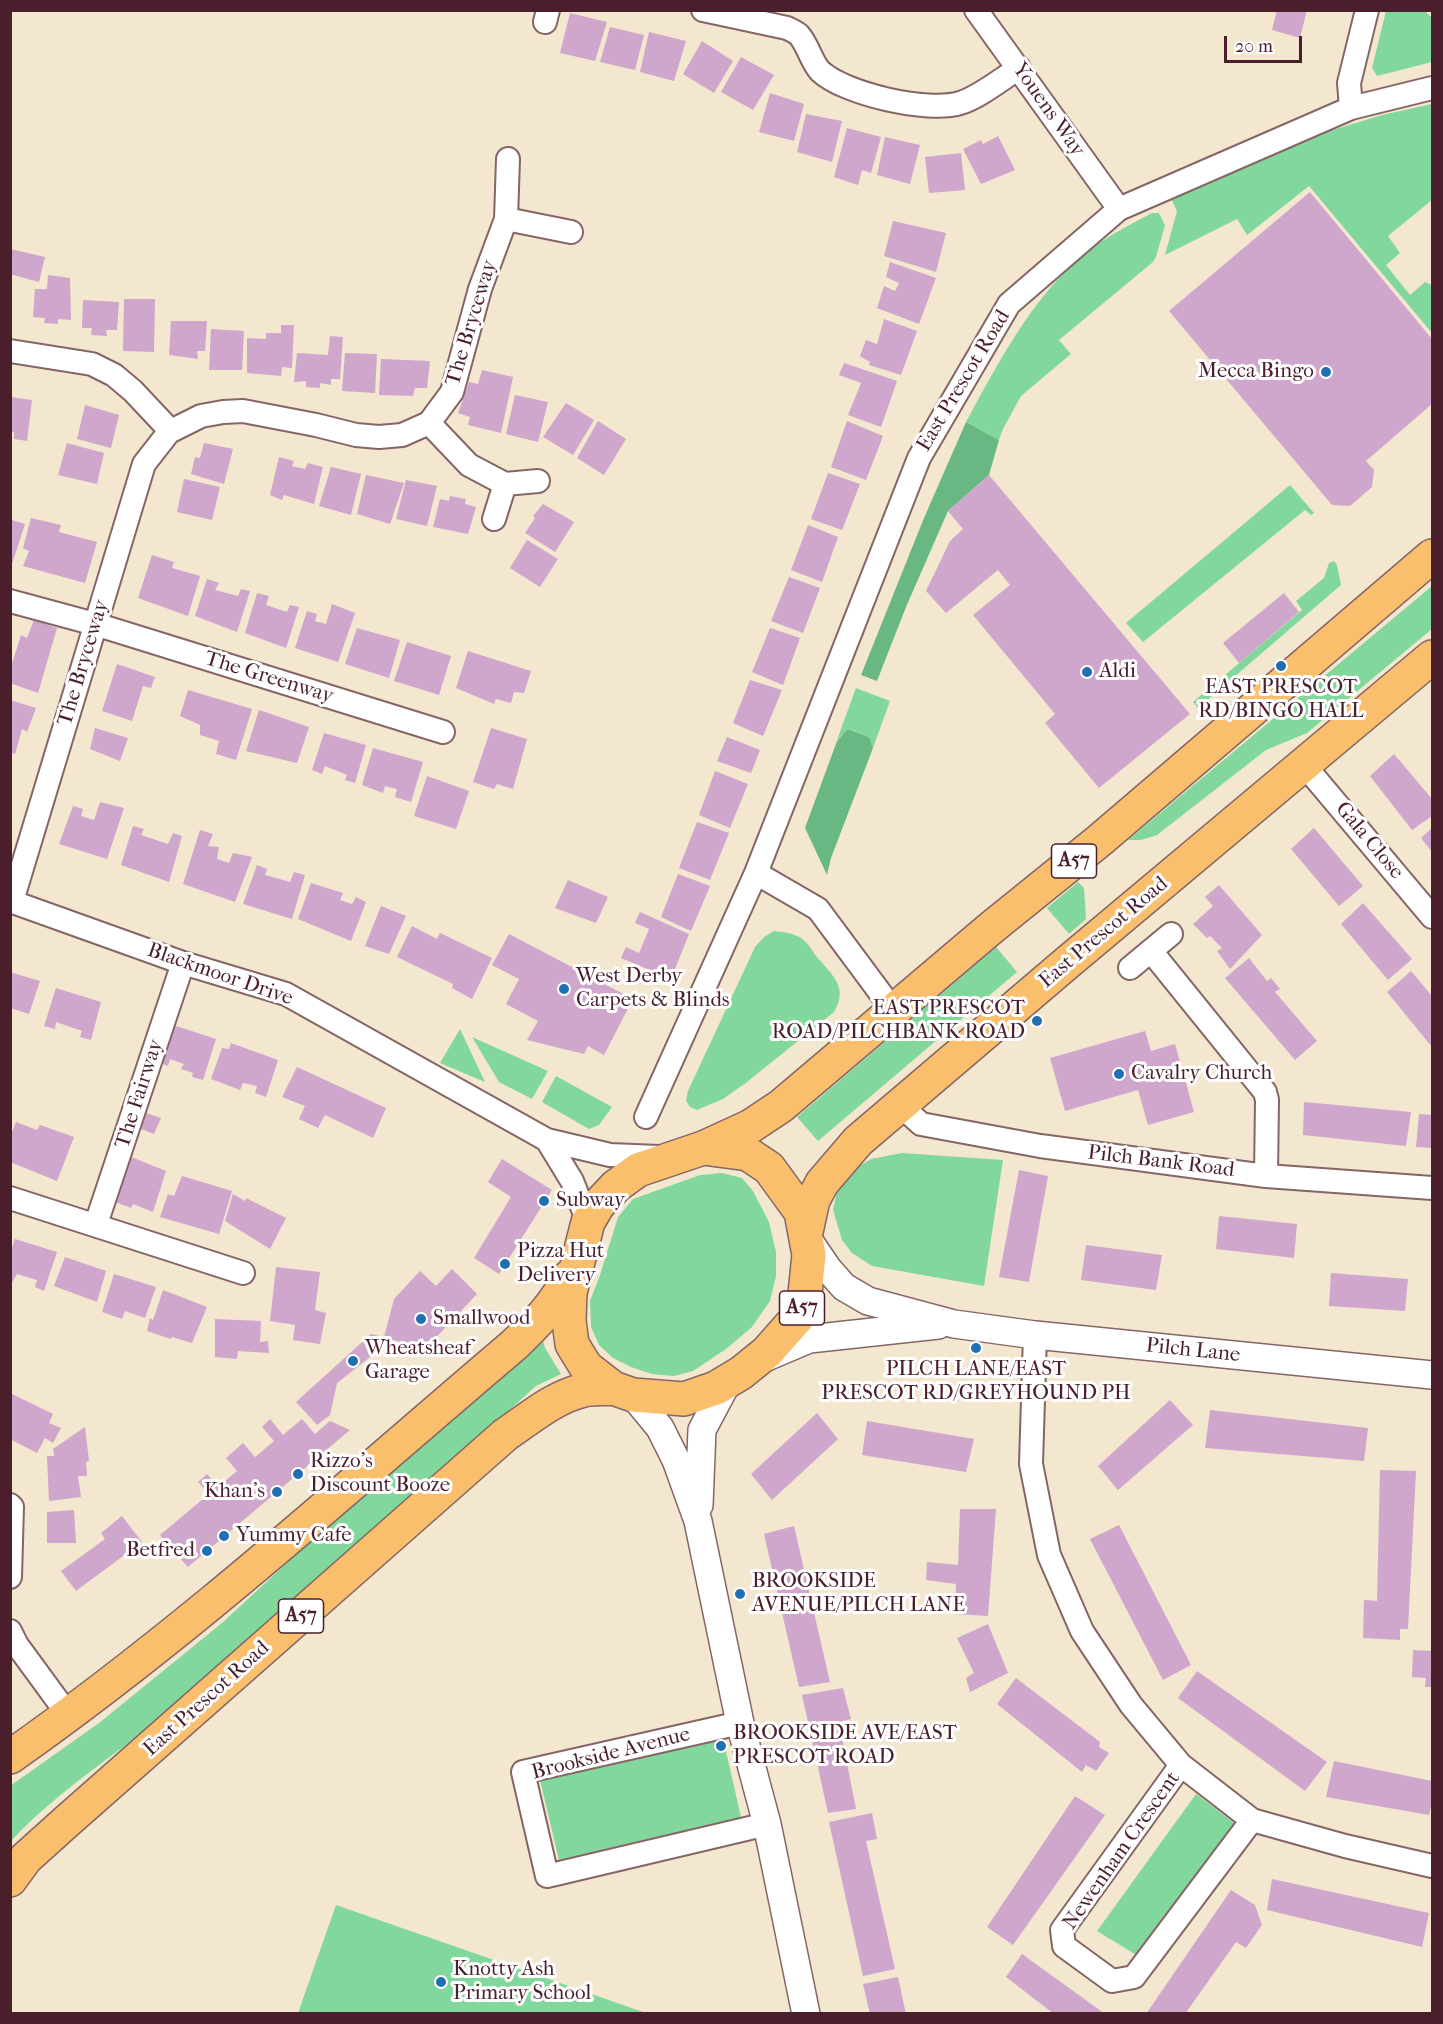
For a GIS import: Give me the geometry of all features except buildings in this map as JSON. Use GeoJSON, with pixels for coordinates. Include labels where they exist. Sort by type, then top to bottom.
{"type":"FeatureCollection","features":[{"type":"Feature","properties":{"kind":"highway","name":"A57"},"geometry":{"type":"LineString","coordinates":[[703,1148],[748,1154],[769,1168],[801,1212],[809,1255],[804,1303],[797,1318],[787,1331],[755,1362],[716,1388],[684,1399],[623,1392],[586,1367],[573,1344],[569,1321],[570,1293],[588,1222],[598,1205],[616,1186],[638,1170],[703,1148],[751,1126],[781,1106],[893,1010],[1100,840],[1432,556]]}},
{"type":"Feature","properties":{"kind":"highway","name":"East Prescot Road"},"geometry":{"type":"LineString","coordinates":[[807,1235],[813,1200],[822,1183],[858,1142],[1432,657]]}},
{"type":"Feature","properties":{"kind":"highway","name":"A57"},"geometry":{"type":"LineString","coordinates":[[10,1757],[69,1716],[245,1576],[514,1345],[543,1318],[558,1298],[577,1263]]}},
{"type":"Feature","properties":{"kind":"highway","name":"East Prescot Road"},"geometry":{"type":"LineString","coordinates":[[10,1880],[26,1858],[66,1822],[506,1435],[561,1399],[586,1390],[623,1392]]}},
{"type":"Feature","properties":{"kind":"street"},"geometry":{"type":"LineString","coordinates":[[703,10],[787,28],[799,35],[819,70],[834,81],[904,103],[929,106],[960,103],[1019,68]]}},
{"type":"Feature","properties":{"kind":"street","name":"Youens Way"},"geometry":{"type":"LineString","coordinates":[[976,10],[1119,209]]}},
{"type":"Feature","properties":{"kind":"street"},"geometry":{"type":"LineString","coordinates":[[1351,108],[1349,83],[1367,10]]}},
{"type":"Feature","properties":{"kind":"street","name":"East Prescot Road"},"geometry":{"type":"LineString","coordinates":[[646,1117],[756,873],[919,458],[1009,304],[1119,209],[1351,108],[1432,88]]}},
{"type":"Feature","properties":{"kind":"street","name":"The Bryceway"},"geometry":{"type":"LineString","coordinates":[[11,901],[144,464],[168,432],[201,416],[243,411],[316,424],[356,435],[380,437],[402,435],[429,423],[453,392],[480,289],[506,219],[508,159]]}},
{"type":"Feature","properties":{"kind":"street"},"geometry":{"type":"LineString","coordinates":[[506,219],[571,232]]}},
{"type":"Feature","properties":{"kind":"street"},"geometry":{"type":"LineString","coordinates":[[10,351],[93,364],[114,375],[133,391],[164,424],[168,432]]}},
{"type":"Feature","properties":{"kind":"street"},"geometry":{"type":"LineString","coordinates":[[429,423],[469,465],[505,484],[538,481]]}},
{"type":"Feature","properties":{"kind":"street"},"geometry":{"type":"LineString","coordinates":[[494,519],[505,484]]}},
{"type":"Feature","properties":{"kind":"street","name":"The Greenway"},"geometry":{"type":"LineString","coordinates":[[10,601],[95,624],[442,732]]}},
{"type":"Feature","properties":{"kind":"street","name":"Gala Close"},"geometry":{"type":"LineString","coordinates":[[1305,766],[1432,917]]}},
{"type":"Feature","properties":{"kind":"street"},"geometry":{"type":"LineString","coordinates":[[756,873],[818,909],[893,1010]]}},
{"type":"Feature","properties":{"kind":"street","name":"Blackmoor Drive"},"geometry":{"type":"LineString","coordinates":[[11,901],[183,963],[286,994],[546,1140],[610,1155],[671,1158]]}},
{"type":"Feature","properties":{"kind":"street"},"geometry":{"type":"LineString","coordinates":[[1130,968],[1171,934]]}},
{"type":"Feature","properties":{"kind":"street"},"geometry":{"type":"LineString","coordinates":[[1151,951],[1265,1092],[1267,1100],[1266,1176]]}},
{"type":"Feature","properties":{"kind":"street","name":"The Fairway"},"geometry":{"type":"LineString","coordinates":[[96,1224],[183,963]]}},
{"type":"Feature","properties":{"kind":"street","name":"Pilch Bank Road"},"geometry":{"type":"LineString","coordinates":[[900,1105],[915,1120],[927,1126],[1040,1146],[1266,1176],[1432,1188]]}},
{"type":"Feature","properties":{"kind":"street","name":"Blackmoor Drive"},"geometry":{"type":"LineString","coordinates":[[546,1140],[572,1181],[588,1222]]}},
{"type":"Feature","properties":{"kind":"street"},"geometry":{"type":"LineString","coordinates":[[10,1198],[243,1273]]}},
{"type":"Feature","properties":{"kind":"street","name":"Pilch Lane"},"geometry":{"type":"LineString","coordinates":[[807,1235],[828,1269],[844,1287],[868,1301],[954,1324],[1035,1335],[1432,1375]]}},
{"type":"Feature","properties":{"kind":"street","name":"Pilch Lane"},"geometry":{"type":"LineString","coordinates":[[755,1362],[809,1340],[954,1324]]}},
{"type":"Feature","properties":{"kind":"street","name":"Newenham Crescent"},"geometry":{"type":"LineString","coordinates":[[1035,1335],[1031,1464],[1049,1555],[1082,1631],[1131,1706],[1181,1765],[1252,1820],[1345,1846],[1432,1866]]}},
{"type":"Feature","properties":{"kind":"street"},"geometry":{"type":"LineString","coordinates":[[698,1521],[702,1430],[728,1381]]}},
{"type":"Feature","properties":{"kind":"street"},"geometry":{"type":"LineString","coordinates":[[623,1392],[660,1428],[676,1460],[698,1521],[740,1723],[767,1824],[806,2013]]}},
{"type":"Feature","properties":{"kind":"street"},"geometry":{"type":"LineString","coordinates":[[10,1505],[10,1577]]}},
{"type":"Feature","properties":{"kind":"street"},"geometry":{"type":"LineString","coordinates":[[10,1631],[17,1645],[69,1716]]}},
{"type":"Feature","properties":{"kind":"street","name":"Brookside Avenue"},"geometry":{"type":"LineString","coordinates":[[740,1723],[523,1772],[547,1876],[767,1824]]}},
{"type":"Feature","properties":{"kind":"street","name":"Newenham Crescent"},"geometry":{"type":"LineString","coordinates":[[1181,1765],[1062,1930],[1064,1946],[1112,1981],[1134,1977],[1252,1820]]}},
{"type":"Feature","properties":{"kind":"green space"},"geometry":{"type":"Polygon","coordinates":[[[1386,11],[1425,11],[1432,18],[1432,62],[1377,76],[1372,68],[1386,11]]]}},
{"type":"Feature","properties":{"kind":"green space"},"geometry":{"type":"Polygon","coordinates":[[[1432,104],[1432,200],[1388,236],[1400,253],[1386,265],[1410,295],[1425,282],[1430,284],[1432,288],[1432,333],[1309,186],[1247,235],[1237,219],[1165,255],[1177,211],[1169,194],[1319,134],[1382,115],[1432,104]]]}},
{"type":"Feature","properties":{"kind":"green space"},"geometry":{"type":"Polygon","coordinates":[[[1152,213],[1159,213],[1165,225],[1153,262],[1059,340],[1071,354],[1021,396],[999,440],[966,422],[1006,350],[1056,281],[1096,245],[1152,213]]]}},
{"type":"Feature","properties":{"kind":"green space"},"geometry":{"type":"Polygon","coordinates":[[[966,422],[999,440],[989,475],[948,511],[877,681],[861,675],[924,518],[966,422]]]}},
{"type":"Feature","properties":{"kind":"green space"},"geometry":{"type":"Polygon","coordinates":[[[1290,485],[1314,513],[1311,515],[1305,510],[1143,642],[1126,623],[1290,485]]]}},
{"type":"Feature","properties":{"kind":"green space"},"geometry":{"type":"Polygon","coordinates":[[[1334,561],[1341,585],[1198,708],[1193,702],[1302,610],[1296,601],[1324,578],[1329,563],[1334,561]]]}},
{"type":"Feature","properties":{"kind":"green space"},"geometry":{"type":"Polygon","coordinates":[[[1432,586],[1432,629],[1307,733],[1266,750],[1157,835],[1141,840],[1128,840],[1432,586]]]}},
{"type":"Feature","properties":{"kind":"green space"},"geometry":{"type":"Polygon","coordinates":[[[856,688],[890,701],[873,748],[869,737],[849,729],[837,740],[856,688]]]}},
{"type":"Feature","properties":{"kind":"green space"},"geometry":{"type":"Polygon","coordinates":[[[848,729],[869,737],[873,748],[831,858],[827,875],[805,828],[837,741],[848,729]]]}},
{"type":"Feature","properties":{"kind":"green space"},"geometry":{"type":"Polygon","coordinates":[[[1078,882],[1084,888],[1086,919],[1069,934],[1047,908],[1078,882]]]}},
{"type":"Feature","properties":{"kind":"green space"},"geometry":{"type":"Polygon","coordinates":[[[774,931],[801,938],[833,975],[840,995],[834,1012],[723,1099],[697,1110],[690,1107],[686,1101],[688,1091],[755,947],[764,937],[774,931]]]}},
{"type":"Feature","properties":{"kind":"green space"},"geometry":{"type":"Polygon","coordinates":[[[996,947],[1017,972],[818,1141],[797,1117],[996,947]]]}},
{"type":"Feature","properties":{"kind":"green space"},"geometry":{"type":"Polygon","coordinates":[[[460,1029],[485,1082],[440,1063],[460,1029]]]}},
{"type":"Feature","properties":{"kind":"green space"},"geometry":{"type":"Polygon","coordinates":[[[472,1037],[548,1071],[532,1099],[499,1082],[472,1037]]]}},
{"type":"Feature","properties":{"kind":"green space"},"geometry":{"type":"Polygon","coordinates":[[[556,1076],[612,1107],[599,1125],[589,1129],[542,1102],[556,1076]]]}},
{"type":"Feature","properties":{"kind":"green space"},"geometry":{"type":"Polygon","coordinates":[[[902,1153],[1003,1160],[984,1286],[872,1266],[852,1253],[842,1240],[833,1210],[837,1191],[853,1170],[871,1159],[902,1153]]]}},
{"type":"Feature","properties":{"kind":"green space"},"geometry":{"type":"Polygon","coordinates":[[[722,1173],[742,1178],[753,1191],[769,1222],[776,1252],[776,1276],[770,1301],[752,1327],[726,1349],[693,1371],[674,1376],[652,1374],[613,1358],[599,1345],[591,1327],[590,1301],[618,1217],[633,1199],[700,1175],[722,1173]]]}},
{"type":"Feature","properties":{"kind":"green space"},"geometry":{"type":"Polygon","coordinates":[[[542,1337],[545,1348],[561,1374],[536,1386],[225,1664],[158,1720],[71,1786],[11,1841],[10,1786],[99,1723],[222,1623],[357,1498],[542,1337]]]}},
{"type":"Feature","properties":{"kind":"green space"},"geometry":{"type":"Polygon","coordinates":[[[723,1738],[741,1817],[559,1860],[540,1780],[723,1738]]]}},
{"type":"Feature","properties":{"kind":"green space"},"geometry":{"type":"Polygon","coordinates":[[[1196,1794],[1237,1825],[1146,1961],[1097,1931],[1196,1794]]]}},
{"type":"Feature","properties":{"kind":"green space","name":"Knotty Ash Primary School"},"geometry":{"type":"Polygon","coordinates":[[[336,1905],[646,2013],[298,2013],[336,1905]]]}},
{"type":"Feature","properties":{"kind":"place","name":"Mecca Bingo"},"geometry":{"type":"Point","coordinates":[1326,372]}},
{"type":"Feature","properties":{"kind":"place","name":"EAST PRESCOT RD/BINGO HALL"},"geometry":{"type":"Point","coordinates":[1281,666]}},
{"type":"Feature","properties":{"kind":"place","name":"Aldi"},"geometry":{"type":"Point","coordinates":[1087,672]}},
{"type":"Feature","properties":{"kind":"place","name":"West Derby Carpets & Blinds"},"geometry":{"type":"Point","coordinates":[564,989]}},
{"type":"Feature","properties":{"kind":"place","name":"EAST PRESCOT ROAD/PILCHBANK ROAD"},"geometry":{"type":"Point","coordinates":[1037,1021]}},
{"type":"Feature","properties":{"kind":"place","name":"Cavalry Church"},"geometry":{"type":"Point","coordinates":[1119,1074]}},
{"type":"Feature","properties":{"kind":"place","name":"Subway"},"geometry":{"type":"Point","coordinates":[544,1201]}},
{"type":"Feature","properties":{"kind":"place","name":"Pizza Hut Delivery"},"geometry":{"type":"Point","coordinates":[505,1264]}},
{"type":"Feature","properties":{"kind":"place","name":"Smallwood"},"geometry":{"type":"Point","coordinates":[421,1319]}},
{"type":"Feature","properties":{"kind":"place","name":"PILCH LANE/EAST PRESCOT RD/GREYHOUND PH"},"geometry":{"type":"Point","coordinates":[976,1348]}},
{"type":"Feature","properties":{"kind":"place","name":"Wheatsheaf Garage"},"geometry":{"type":"Point","coordinates":[353,1361]}},
{"type":"Feature","properties":{"kind":"place","name":"Rizzo's Discount Booze"},"geometry":{"type":"Point","coordinates":[298,1474]}},
{"type":"Feature","properties":{"kind":"place","name":"Khan's"},"geometry":{"type":"Point","coordinates":[277,1492]}},
{"type":"Feature","properties":{"kind":"place","name":"Yummy Cafe"},"geometry":{"type":"Point","coordinates":[224,1536]}},
{"type":"Feature","properties":{"kind":"place","name":"Betfred"},"geometry":{"type":"Point","coordinates":[207,1551]}},
{"type":"Feature","properties":{"kind":"place","name":"BROOKSIDE AVENUE/PILCH LANE"},"geometry":{"type":"Point","coordinates":[740,1594]}},
{"type":"Feature","properties":{"kind":"place","name":"BROOKSIDE AVE/EAST PRESCOT ROAD"},"geometry":{"type":"Point","coordinates":[721,1746]}},
{"type":"Feature","properties":{"kind":"place","name":"Knotty Ash Primary School"},"geometry":{"type":"Point","coordinates":[441,1982]}}]}
